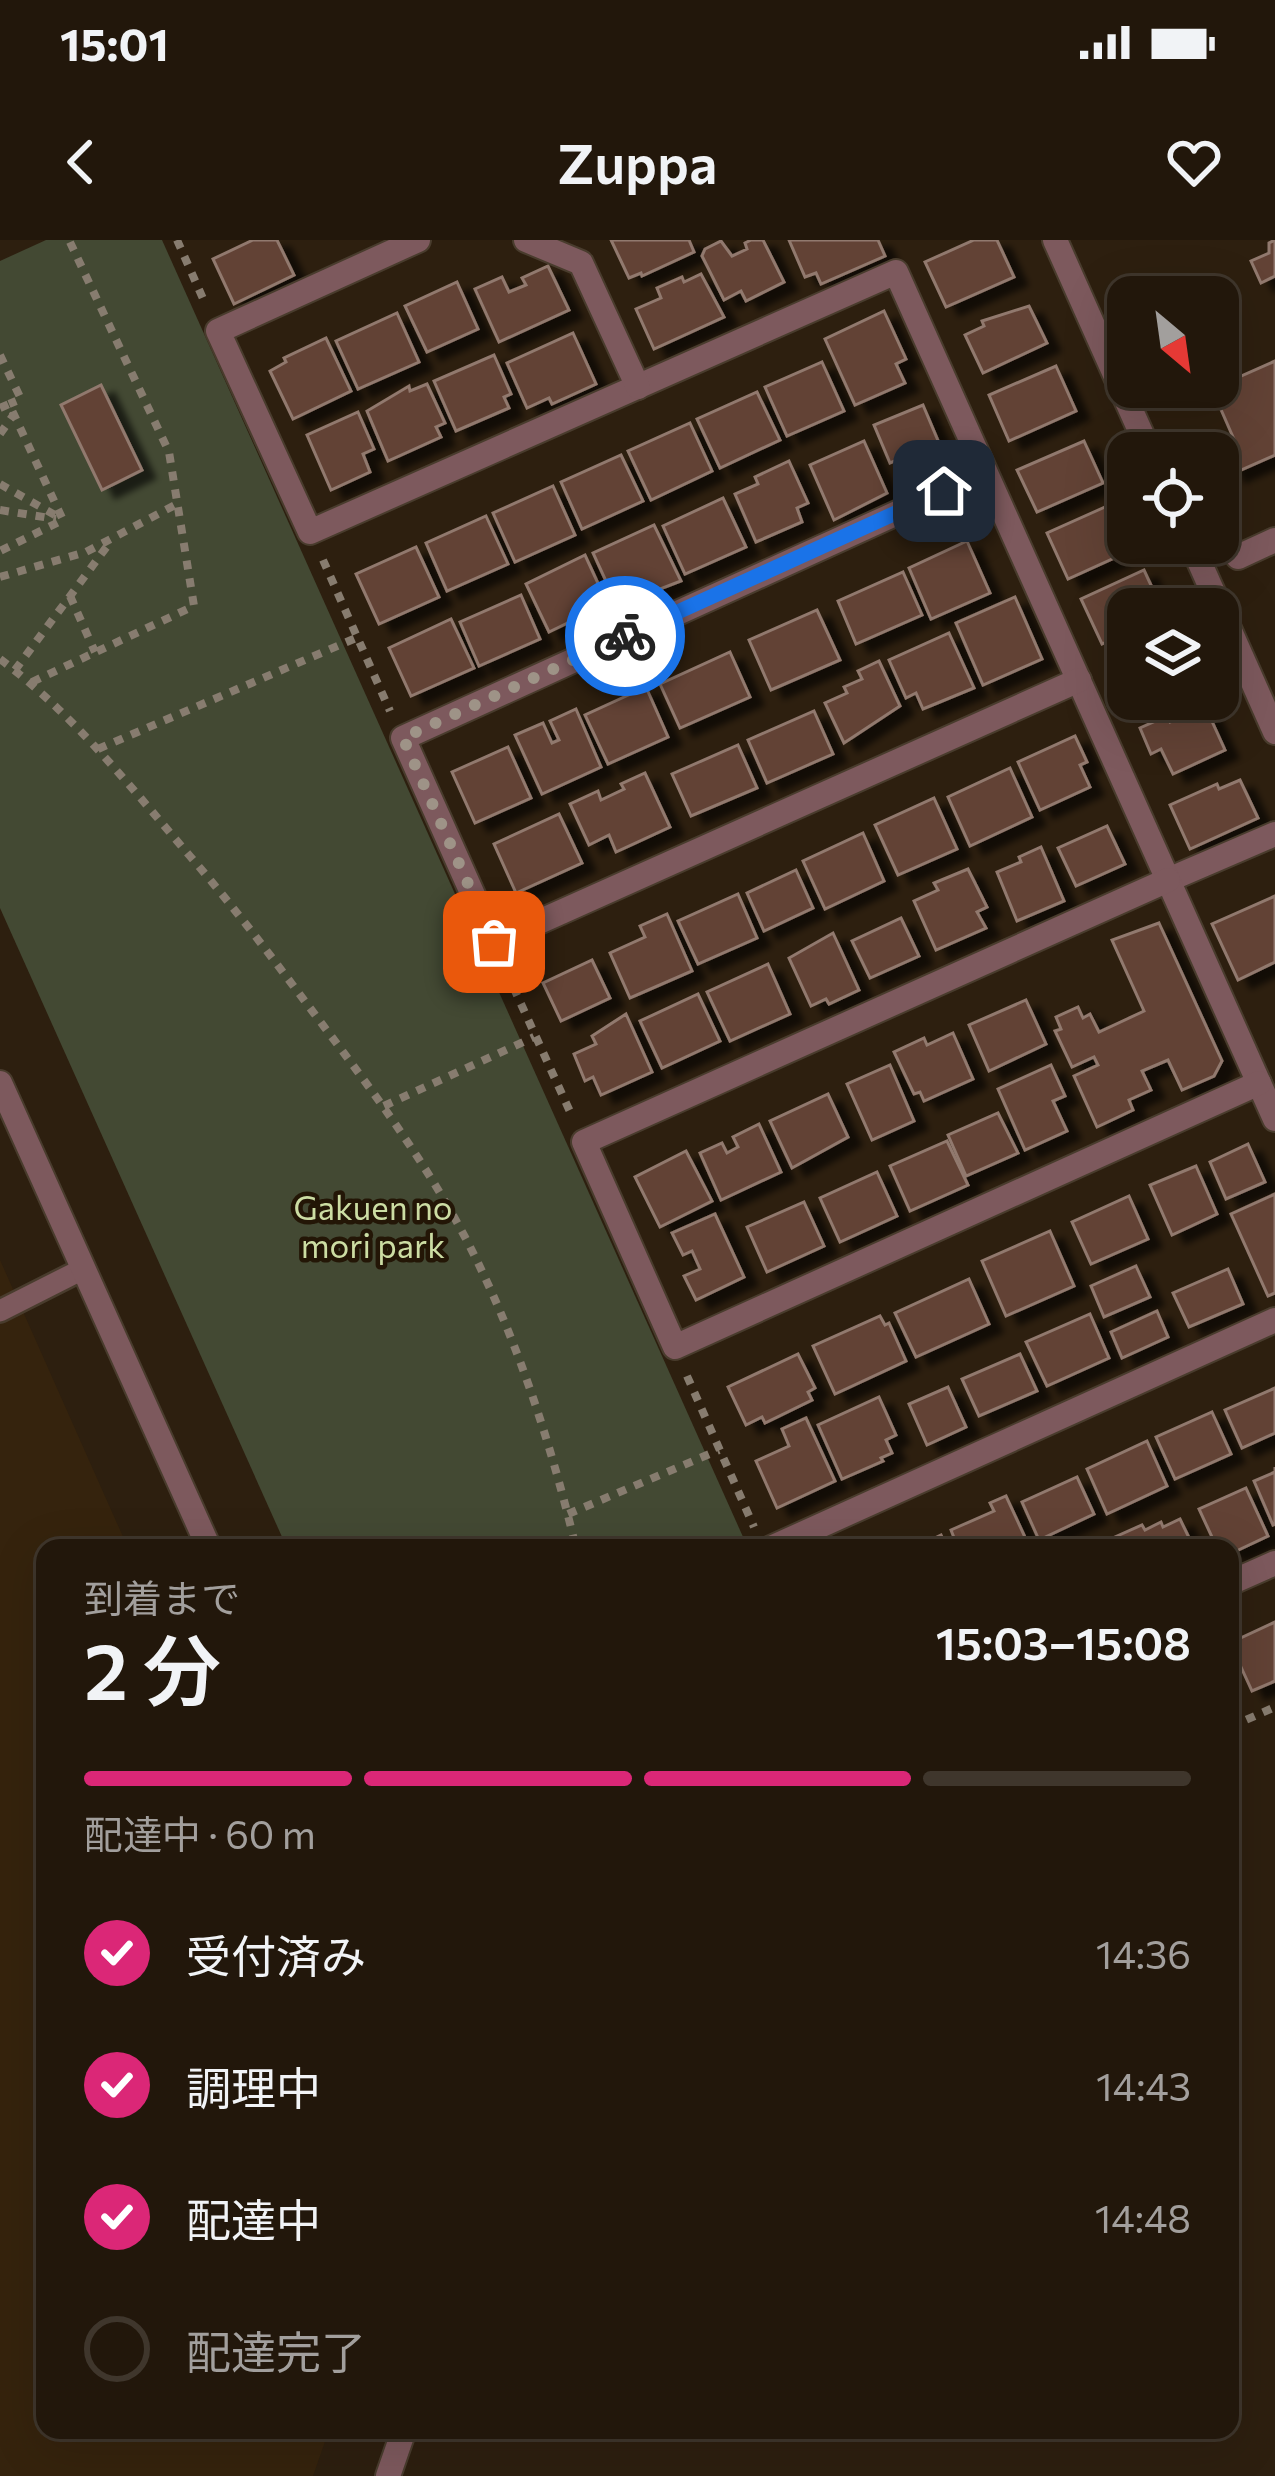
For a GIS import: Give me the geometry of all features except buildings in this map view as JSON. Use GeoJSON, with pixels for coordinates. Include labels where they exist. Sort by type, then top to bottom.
{"type":"FeatureCollection","features":[{"type":"Feature","properties":{"kind":"street"},"geometry":{"type":"LineString","coordinates":[[418,240],[218,332],[310,532],[896,272],[1275,1119]]}},
{"type":"Feature","properties":{"kind":"street"},"geometry":{"type":"LineString","coordinates":[[526,240],[581,262],[638,386]]}},
{"type":"Feature","properties":{"kind":"street"},"geometry":{"type":"LineString","coordinates":[[1055,240],[1141,432]]}},
{"type":"Feature","properties":{"kind":"street"},"geometry":{"type":"LineString","coordinates":[[986,472],[403,738],[494,942],[1078,680]]}},
{"type":"Feature","properties":{"kind":"street"},"geometry":{"type":"LineString","coordinates":[[1239,557],[1275,540]]}},
{"type":"Feature","properties":{"kind":"street"},"geometry":{"type":"LineString","coordinates":[[1200,564],[1275,732]]}},
{"type":"Feature","properties":{"kind":"street"},"geometry":{"type":"LineString","coordinates":[[1259,1083],[675,1347],[584,1142],[1275,834]]}},
{"type":"Feature","properties":{"kind":"street"},"geometry":{"type":"LineString","coordinates":[[0,1083],[205,1539]]}},
{"type":"Feature","properties":{"kind":"street"},"geometry":{"type":"LineString","coordinates":[[763,1538],[1275,1320]]}},
{"type":"Feature","properties":{"kind":"street"},"geometry":{"type":"LineString","coordinates":[[1239,1579],[1275,1563]]}},
{"type":"Feature","properties":{"kind":"street"},"geometry":{"type":"LineString","coordinates":[[388,2476],[401,2439]]}},
{"type":"Feature","properties":{"kind":"lane"},"geometry":{"type":"LineString","coordinates":[[0,1311],[83,1269]]}},
{"type":"Feature","properties":{"kind":"path"},"geometry":{"type":"LineString","coordinates":[[32,683],[194,605],[169,452],[69,240]]}},
{"type":"Feature","properties":{"kind":"path"},"geometry":{"type":"LineString","coordinates":[[177,240],[218,332]]}},
{"type":"Feature","properties":{"kind":"path"},"geometry":{"type":"LineString","coordinates":[[0,355],[21,399],[8,409],[0,434]]}},
{"type":"Feature","properties":{"kind":"path"},"geometry":{"type":"LineString","coordinates":[[8,409],[63,520]]}},
{"type":"Feature","properties":{"kind":"path"},"geometry":{"type":"LineString","coordinates":[[0,484],[63,520]]}},
{"type":"Feature","properties":{"kind":"path"},"geometry":{"type":"LineString","coordinates":[[0,577],[86,552],[177,504]]}},
{"type":"Feature","properties":{"kind":"path"},"geometry":{"type":"LineString","coordinates":[[0,510],[63,520]]}},
{"type":"Feature","properties":{"kind":"path"},"geometry":{"type":"LineString","coordinates":[[0,550],[63,520]]}},
{"type":"Feature","properties":{"kind":"path"},"geometry":{"type":"LineString","coordinates":[[310,532],[403,738]]}},
{"type":"Feature","properties":{"kind":"path"},"geometry":{"type":"LineString","coordinates":[[14,670],[113,538]]}},
{"type":"Feature","properties":{"kind":"path"},"geometry":{"type":"LineString","coordinates":[[70,596],[95,652]]}},
{"type":"Feature","properties":{"kind":"path"},"geometry":{"type":"LineString","coordinates":[[98,749],[356,638]]}},
{"type":"Feature","properties":{"kind":"path"},"geometry":{"type":"LineString","coordinates":[[0,658],[98,749],[232,905],[384,1106],[465,1237],[484,1278],[536,1406],[574,1539]]}},
{"type":"Feature","properties":{"kind":"path"},"geometry":{"type":"LineString","coordinates":[[494,942],[584,1142]]}},
{"type":"Feature","properties":{"kind":"path"},"geometry":{"type":"LineString","coordinates":[[384,1106],[534,1037]]}},
{"type":"Feature","properties":{"kind":"path"},"geometry":{"type":"LineString","coordinates":[[675,1347],[718,1450],[763,1538]]}},
{"type":"Feature","properties":{"kind":"path"},"geometry":{"type":"LineString","coordinates":[[568,1514],[718,1450]]}},
{"type":"Feature","properties":{"kind":"path"},"geometry":{"type":"LineString","coordinates":[[1239,1723],[1275,1707]]}},
{"type":"Feature","properties":{"kind":"shaded area"},"geometry":{"type":"Polygon","coordinates":[[[0,1260],[124,1539],[36,1539],[36,2439],[326,2439],[313,2476],[0,2476],[0,1260]]]}},
{"type":"Feature","properties":{"kind":"green space","name":"Gakuen no mori park"},"geometry":{"type":"Polygon","coordinates":[[[46,240],[162,240],[744,1539],[283,1539],[0,908],[0,261],[46,240]]]}},
{"type":"Feature","properties":{"kind":"way so far"},"geometry":{"type":"LineString","coordinates":[[494,942],[403,738],[625,636]]}},
{"type":"Feature","properties":{"kind":"route"},"geometry":{"type":"LineString","coordinates":[[625,636],[944,491]]}}]}
